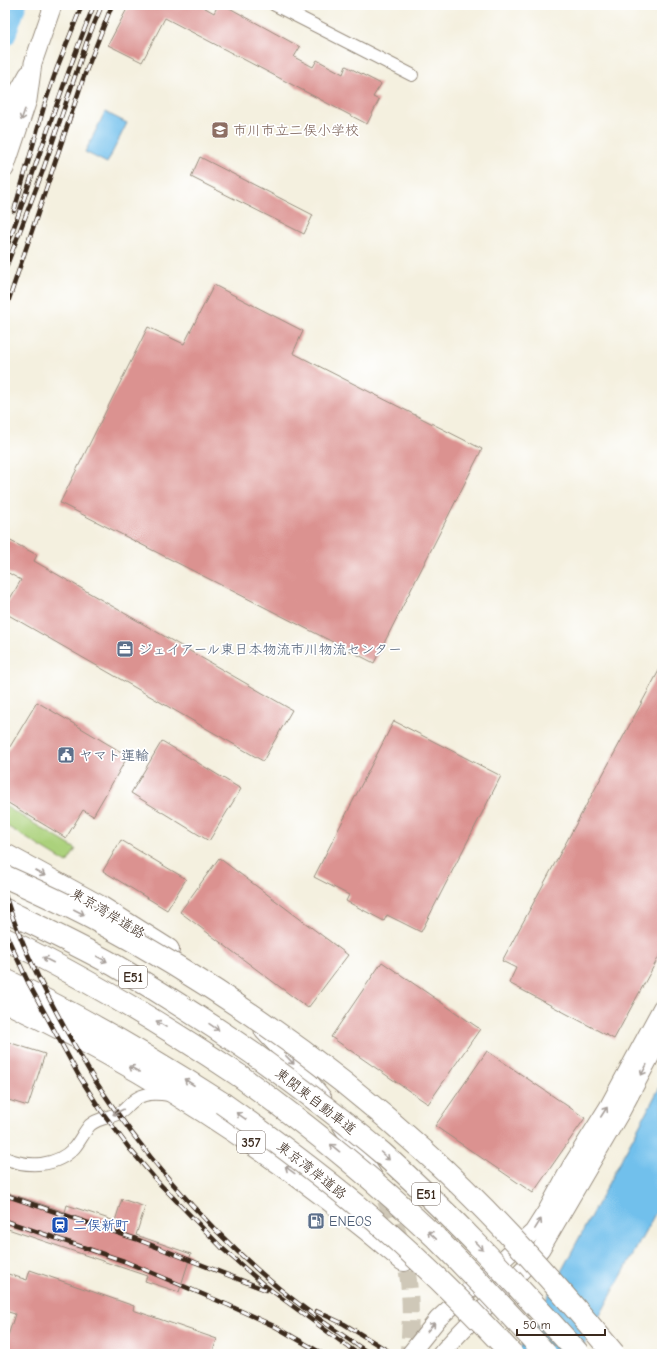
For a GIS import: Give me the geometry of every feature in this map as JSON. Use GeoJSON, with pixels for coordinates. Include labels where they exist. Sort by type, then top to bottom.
{"type":"FeatureCollection","features":[{"type":"Feature","properties":{"kind":"highway","name":"東京湾岸道路"},"geometry":{"type":"LineString","coordinates":[[5,855],[100,907],[203,973],[264,1019],[347,1090],[437,1176],[546,1288],[602,1354]]}},
{"type":"Feature","properties":{"kind":"highway","name":"東京湾岸道路"},"geometry":{"type":"LineString","coordinates":[[5,876],[93,919],[173,965],[272,1028],[321,1065],[400,1130],[474,1198],[543,1271],[614,1354]]}},
{"type":"Feature","properties":{"kind":"highway","name":"東関東自動車道"},"geometry":{"type":"LineString","coordinates":[[5,910],[93,954],[158,992],[255,1055],[320,1103],[381,1153],[453,1220],[526,1295],[579,1354]]}},
{"type":"Feature","properties":{"kind":"highway","name":"東関東自動車道"},"geometry":{"type":"LineString","coordinates":[[5,939],[76,975],[143,1013],[195,1046],[279,1104],[350,1161],[413,1216],[482,1284],[546,1354]]}},
{"type":"Feature","properties":{"kind":"highway","name":"東京湾岸道路"},"geometry":{"type":"LineString","coordinates":[[5,980],[128,1044],[222,1103],[292,1153],[346,1196],[397,1240],[466,1306],[509,1351]]}},
{"type":"Feature","properties":{"kind":"highway","name":"東京湾岸道路"},"geometry":{"type":"LineString","coordinates":[[5,1001],[88,1043],[179,1096],[252,1143],[311,1185],[385,1244],[473,1318],[509,1351]]}},
{"type":"Feature","properties":{"kind":"street"},"geometry":{"type":"LineString","coordinates":[[5,127],[16,97],[33,63],[53,5]]}},
{"type":"Feature","properties":{"kind":"street"},"geometry":{"type":"LineString","coordinates":[[275,5],[412,75]]}},
{"type":"Feature","properties":{"kind":"street"},"geometry":{"type":"LineString","coordinates":[[5,168],[28,100],[33,63]]}},
{"type":"Feature","properties":{"kind":"street"},"geometry":{"type":"LineString","coordinates":[[203,973],[234,1001],[299,1069],[320,1094],[366,1164],[385,1200]]}},
{"type":"Feature","properties":{"kind":"street"},"geometry":{"type":"LineString","coordinates":[[410,1354],[438,1319],[454,1303],[533,1232],[571,1166],[608,1107],[662,1007]]}},
{"type":"Feature","properties":{"kind":"street"},"geometry":{"type":"LineString","coordinates":[[441,1354],[473,1318],[526,1267],[541,1249],[621,1112],[662,1035]]}},
{"type":"Feature","properties":{"kind":"street"},"geometry":{"type":"LineString","coordinates":[[5,1158],[30,1164],[43,1164],[55,1161],[67,1155],[75,1147],[90,1126],[97,1120],[121,1112],[138,1097],[153,1093],[179,1096]]}},
{"type":"Feature","properties":{"kind":"green space"},"geometry":{"type":"Polygon","coordinates":[[[5,806],[76,849],[67,863],[5,825],[5,806]]]}},
{"type":"Feature","properties":{"kind":"water"},"geometry":{"type":"Polygon","coordinates":[[[105,112],[127,123],[107,163],[85,152],[105,112]]]}},
{"type":"Feature","properties":{"kind":"water"},"geometry":{"type":"Polygon","coordinates":[[[662,1083],[662,1201],[579,1354],[517,1354],[662,1083]]]}},
{"type":"Feature","properties":{"kind":"building"},"geometry":{"type":"Polygon","coordinates":[[[129,5],[200,5],[214,13],[218,5],[224,5],[300,47],[294,57],[313,67],[317,60],[343,74],[346,66],[381,84],[373,97],[379,100],[367,124],[165,18],[142,62],[108,45],[129,5]]]}},
{"type":"Feature","properties":{"kind":"building"},"geometry":{"type":"Polygon","coordinates":[[[200,157],[313,215],[304,234],[191,177],[200,157]]]}},
{"type":"Feature","properties":{"kind":"building"},"geometry":{"type":"Polygon","coordinates":[[[214,285],[303,331],[293,353],[482,449],[374,663],[60,503],[148,327],[184,344],[214,285]]]}},
{"type":"Feature","properties":{"kind":"building"},"geometry":{"type":"Polygon","coordinates":[[[5,538],[37,555],[34,561],[292,710],[263,761],[5,613],[5,607],[21,580],[5,571],[5,538]]]}},
{"type":"Feature","properties":{"kind":"building"},"geometry":{"type":"Polygon","coordinates":[[[662,665],[662,951],[614,1039],[509,983],[516,968],[502,961],[662,665]]]}},
{"type":"Feature","properties":{"kind":"building"},"geometry":{"type":"Polygon","coordinates":[[[37,702],[128,756],[93,816],[83,810],[66,838],[5,801],[5,755],[37,702]]]}},
{"type":"Feature","properties":{"kind":"building"},"geometry":{"type":"Polygon","coordinates":[[[394,721],[501,776],[421,932],[387,915],[384,921],[346,901],[349,895],[314,877],[394,721]]]}},
{"type":"Feature","properties":{"kind":"building"},"geometry":{"type":"Polygon","coordinates":[[[162,741],[241,789],[209,841],[131,793],[162,741]]]}},
{"type":"Feature","properties":{"kind":"building"},"geometry":{"type":"Polygon","coordinates":[[[121,840],[186,879],[167,910],[103,871],[121,840]]]}},
{"type":"Feature","properties":{"kind":"building"},"geometry":{"type":"Polygon","coordinates":[[[219,858],[348,955],[308,1008],[180,912],[219,858]]]}},
{"type":"Feature","properties":{"kind":"building"},"geometry":{"type":"Polygon","coordinates":[[[382,962],[480,1029],[428,1104],[331,1037],[382,962]]]}},
{"type":"Feature","properties":{"kind":"building"},"geometry":{"type":"Polygon","coordinates":[[[5,1041],[45,1054],[28,1106],[5,1099],[5,1041]]]}},
{"type":"Feature","properties":{"kind":"building"},"geometry":{"type":"Polygon","coordinates":[[[487,1051],[585,1118],[533,1193],[435,1126],[487,1051]]]}},
{"type":"Feature","properties":{"kind":"building","name":"二俣新町"},"geometry":{"type":"Polygon","coordinates":[[[5,1192],[65,1212],[67,1205],[115,1221],[122,1199],[145,1207],[136,1235],[191,1254],[179,1292],[145,1281],[147,1276],[5,1228],[5,1192]]]}},
{"type":"Feature","properties":{"kind":"building"},"geometry":{"type":"Polygon","coordinates":[[[30,1270],[134,1306],[133,1310],[217,1339],[212,1354],[5,1354],[5,1345],[15,1314],[5,1311],[5,1273],[27,1280],[30,1270]]]}},
{"type":"Feature","properties":{"kind":"waterway"},"geometry":{"type":"LineString","coordinates":[[5,36],[16,5]]}},
{"type":"Feature","properties":{"kind":"tunnel"},"geometry":{"type":"LineString","coordinates":[[385,1200],[400,1238],[408,1275],[410,1294],[410,1333],[408,1354]]}},
{"type":"Feature","properties":{"kind":"railway"},"geometry":{"type":"LineString","coordinates":[[14,211],[46,100],[82,5]]}},
{"type":"Feature","properties":{"kind":"railway"},"geometry":{"type":"LineString","coordinates":[[5,252],[59,97],[94,5]]}},
{"type":"Feature","properties":{"kind":"railway"},"geometry":{"type":"LineString","coordinates":[[5,270],[42,173],[87,41],[102,5]]}},
{"type":"Feature","properties":{"kind":"railway"},"geometry":{"type":"LineString","coordinates":[[5,311],[83,79],[112,5]]}},
{"type":"Feature","properties":{"kind":"railway"},"geometry":{"type":"LineString","coordinates":[[5,895],[18,930],[49,999],[94,1079],[132,1134],[196,1210],[243,1257],[305,1309],[370,1354]]}},
{"type":"Feature","properties":{"kind":"railway"},"geometry":{"type":"LineString","coordinates":[[5,932],[29,984],[79,1076],[100,1109],[129,1148],[157,1181],[223,1249],[264,1285],[358,1354]]}},
{"type":"Feature","properties":{"kind":"railway"},"geometry":{"type":"LineString","coordinates":[[5,1195],[136,1239],[266,1290]]}},
{"type":"Feature","properties":{"kind":"railway"},"geometry":{"type":"LineString","coordinates":[[5,1221],[124,1261],[276,1327],[323,1354]]}},
{"type":"Feature","properties":{"kind":"railway"},"geometry":{"type":"LineString","coordinates":[[316,1311],[344,1324],[393,1354]]}},
{"type":"Feature","properties":{"kind":"place","name":"市川市立二俣小学校"},"geometry":{"type":"Point","coordinates":[220,130]}},
{"type":"Feature","properties":{"kind":"place","name":"ジェイアール東日本物流市川物流センター"},"geometry":{"type":"Point","coordinates":[125,649]}},
{"type":"Feature","properties":{"kind":"place","name":"ヤマト運輸"},"geometry":{"type":"Point","coordinates":[66,755]}},
{"type":"Feature","properties":{"kind":"place","name":"ENEOS"},"geometry":{"type":"Point","coordinates":[316,1221]}},
{"type":"Feature","properties":{"kind":"place","name":"二俣新町"},"geometry":{"type":"Point","coordinates":[60,1225]}}]}
